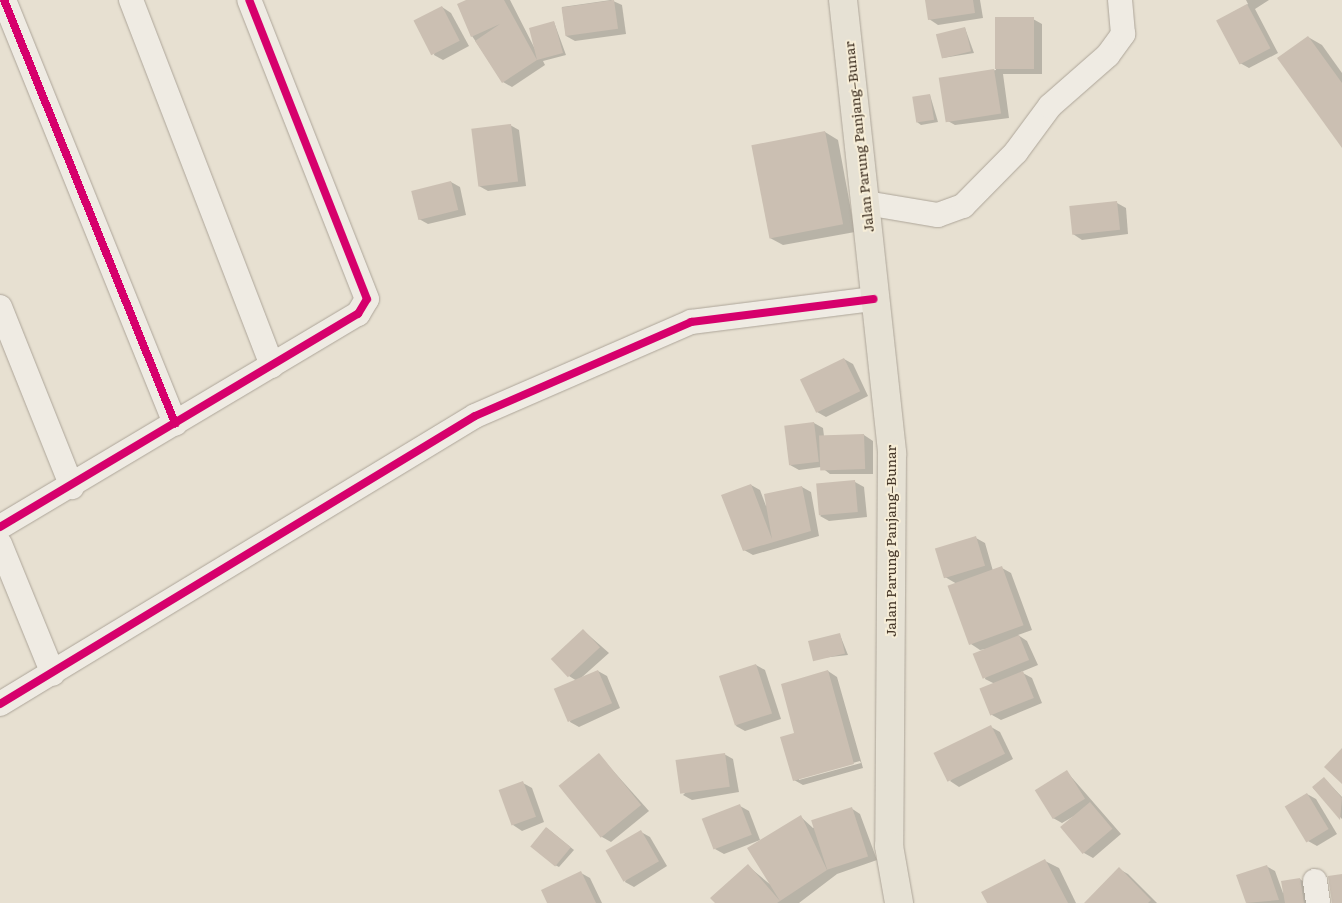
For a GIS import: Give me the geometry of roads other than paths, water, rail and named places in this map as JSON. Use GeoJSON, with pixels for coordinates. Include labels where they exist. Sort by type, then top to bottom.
{"type":"FeatureCollection","features":[{"type":"Feature","properties":{"kind":"main road","name":"Jalan Parung Panjang–Bunar"},"geometry":{"type":"LineString","coordinates":[[843,0],[892,452],[889,846],[899,903]]}},
{"type":"Feature","properties":{"kind":"street"},"geometry":{"type":"LineString","coordinates":[[4,0],[175,424]]}},
{"type":"Feature","properties":{"kind":"street"},"geometry":{"type":"LineString","coordinates":[[131,0],[272,366]]}},
{"type":"Feature","properties":{"kind":"street"},"geometry":{"type":"LineString","coordinates":[[0,527],[72,487],[358,314],[367,299],[249,0]]}},
{"type":"Feature","properties":{"kind":"street"},"geometry":{"type":"LineString","coordinates":[[866,203],[938,215],[963,206],[1016,152],[1050,106],[1108,55],[1123,34],[1120,0]]}},
{"type":"Feature","properties":{"kind":"street"},"geometry":{"type":"LineString","coordinates":[[0,704],[53,674],[475,416],[691,322],[874,299]]}},
{"type":"Feature","properties":{"kind":"street"},"geometry":{"type":"LineString","coordinates":[[0,307],[72,487]]}},
{"type":"Feature","properties":{"kind":"street"},"geometry":{"type":"LineString","coordinates":[[0,544],[53,674]]}}]}
